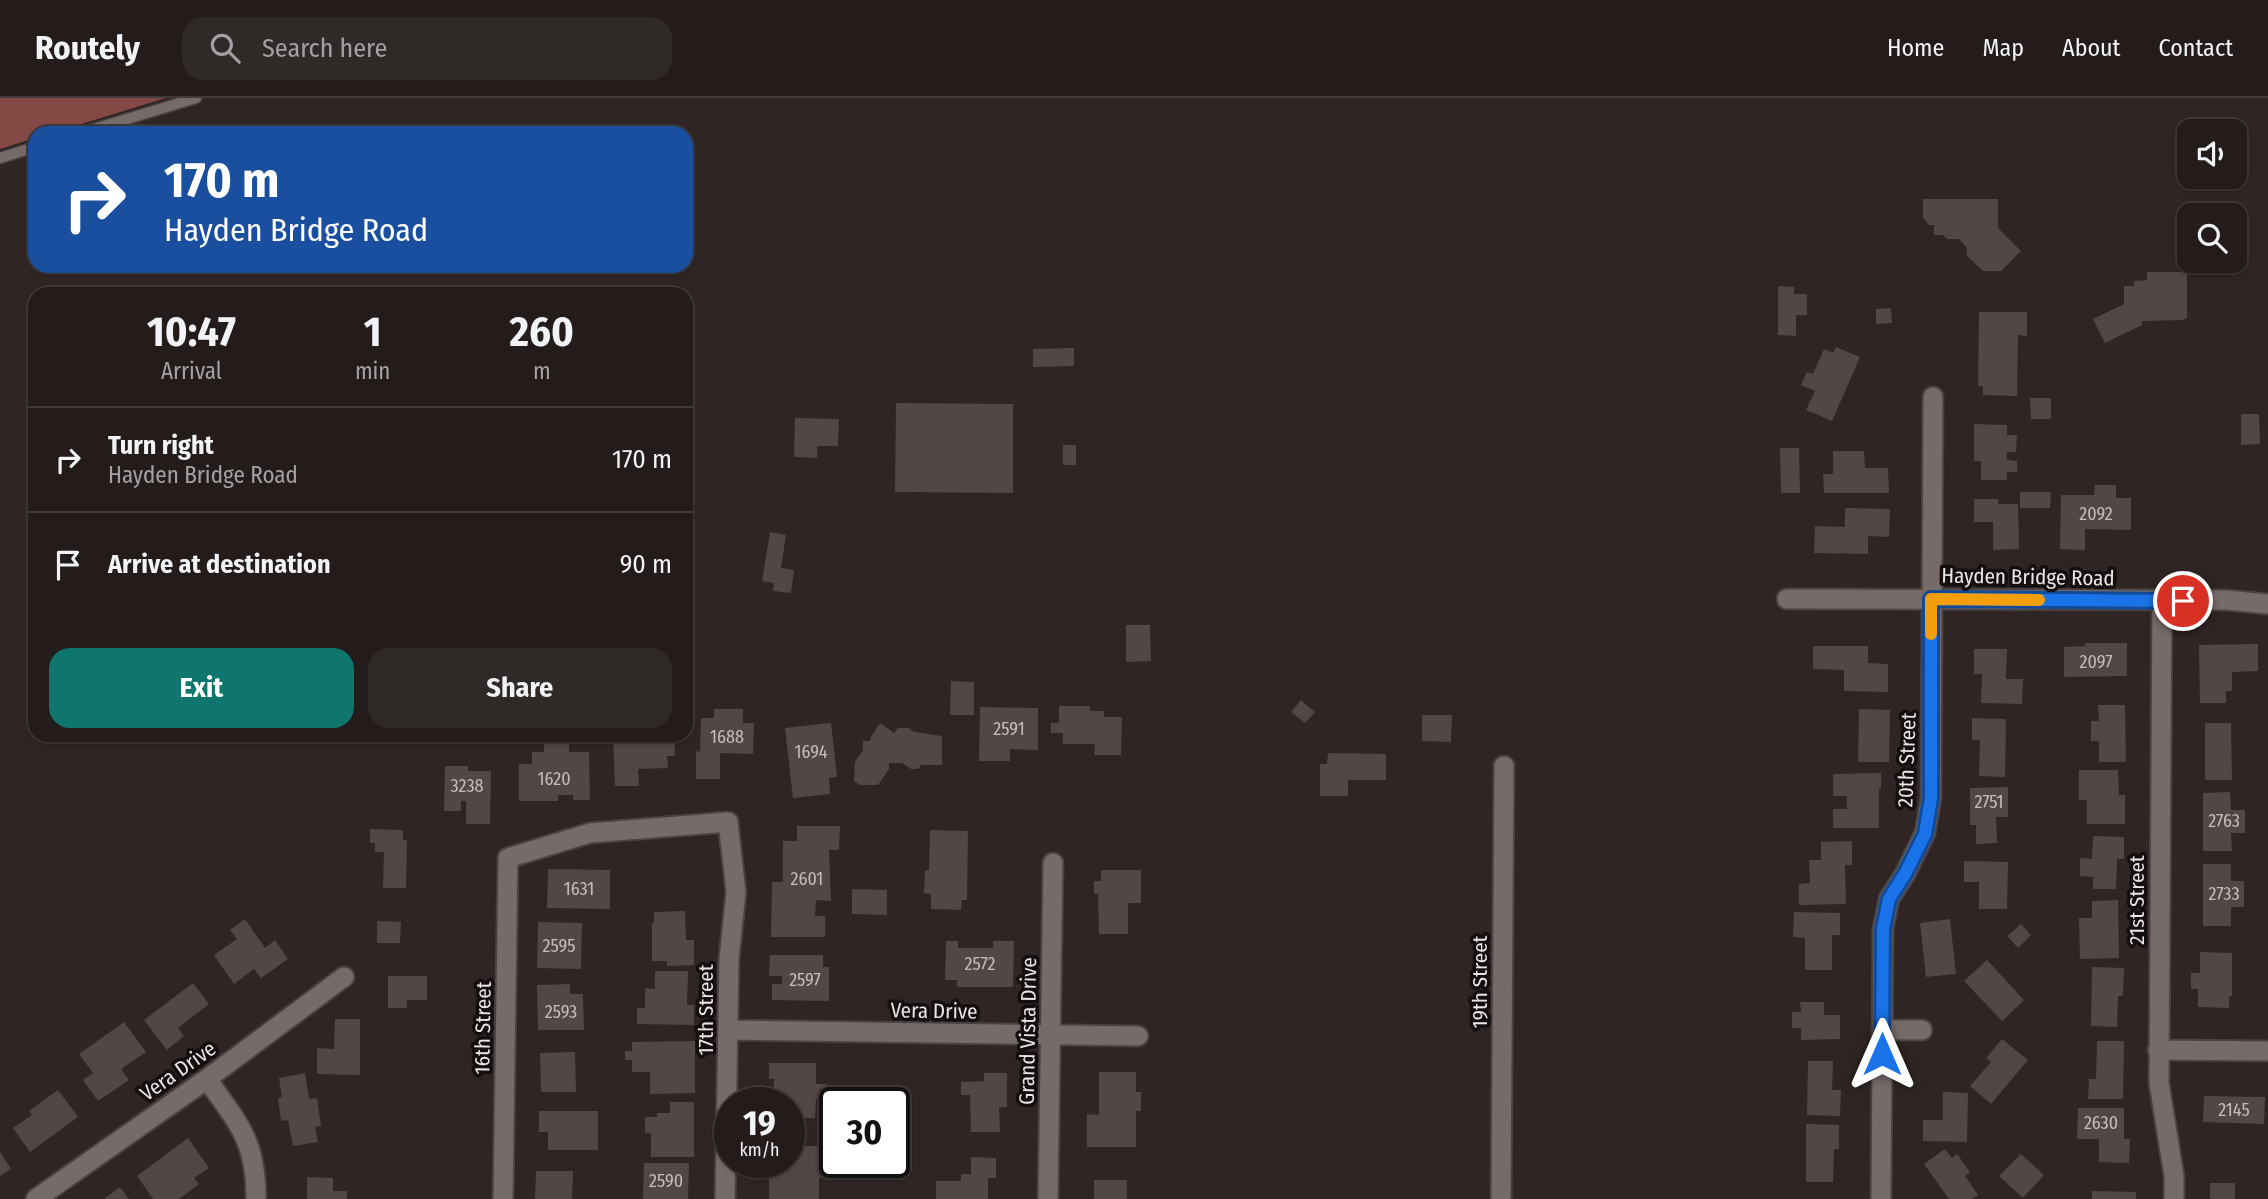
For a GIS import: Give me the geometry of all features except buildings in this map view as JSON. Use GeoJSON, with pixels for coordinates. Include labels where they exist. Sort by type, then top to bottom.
{"type":"FeatureCollection","features":[{"type":"Feature","properties":{"kind":"street","name":"20th Street"},"geometry":{"type":"LineString","coordinates":[[1881,1199],[1883,929],[1889,899],[1925,834],[1931,798],[1933,397]]}},
{"type":"Feature","properties":{"kind":"street","name":"Hayden Bridge Road"},"geometry":{"type":"LineString","coordinates":[[1787,599],[2241,601],[2268,604]]}},
{"type":"Feature","properties":{"kind":"street","name":"21st Street"},"geometry":{"type":"LineString","coordinates":[[2162,601],[2158,1050],[2159,1083],[2173,1163],[2174,1199]]}},
{"type":"Feature","properties":{"kind":"street","name":"19th Street"},"geometry":{"type":"LineString","coordinates":[[1501,1199],[1504,766]]}},
{"type":"Feature","properties":{"kind":"street","name":"17th Street"},"geometry":{"type":"LineString","coordinates":[[508,858],[590,833],[728,822],[736,892],[729,959],[725,1199]]}},
{"type":"Feature","properties":{"kind":"street","name":"16th Street"},"geometry":{"type":"LineString","coordinates":[[503,1199],[508,858]]}},
{"type":"Feature","properties":{"kind":"street","name":"Grand Vista Drive"},"geometry":{"type":"LineString","coordinates":[[1048,1199],[1053,863]]}},
{"type":"Feature","properties":{"kind":"street","name":"Vera Drive"},"geometry":{"type":"LineString","coordinates":[[36,1199],[207,1079],[344,978]]}},
{"type":"Feature","properties":{"kind":"street","name":"Vera Drive"},"geometry":{"type":"LineString","coordinates":[[729,1030],[1138,1036]]}},
{"type":"Feature","properties":{"kind":"street"},"geometry":{"type":"LineString","coordinates":[[1882,1030],[1922,1030]]}},
{"type":"Feature","properties":{"kind":"street"},"geometry":{"type":"LineString","coordinates":[[2158,1050],[2268,1051]]}},
{"type":"Feature","properties":{"kind":"street"},"geometry":{"type":"LineString","coordinates":[[207,1079],[245,1134],[253,1154],[256,1199]]}},
{"type":"Feature","properties":{"kind":"lane"},"geometry":{"type":"LineString","coordinates":[[104,126],[196,98]]}},
{"type":"Feature","properties":{"kind":"lane"},"geometry":{"type":"LineString","coordinates":[[0,158],[28,149]]}},
{"type":"Feature","properties":{"kind":"shaded area"},"geometry":{"type":"Polygon","coordinates":[[[0,98],[166,98],[75,126],[28,126],[28,140],[0,149],[0,98]]]}},
{"type":"Feature","properties":{"kind":"slow traffic"},"geometry":{"type":"LineString","coordinates":[[1931,634],[1931,599],[2039,600]]}},
{"type":"Feature","properties":{"kind":"route"},"geometry":{"type":"LineString","coordinates":[[1882,1054],[1883,929],[1889,899],[1925,834],[1931,798],[1931,599],[2183,601]]}}]}
